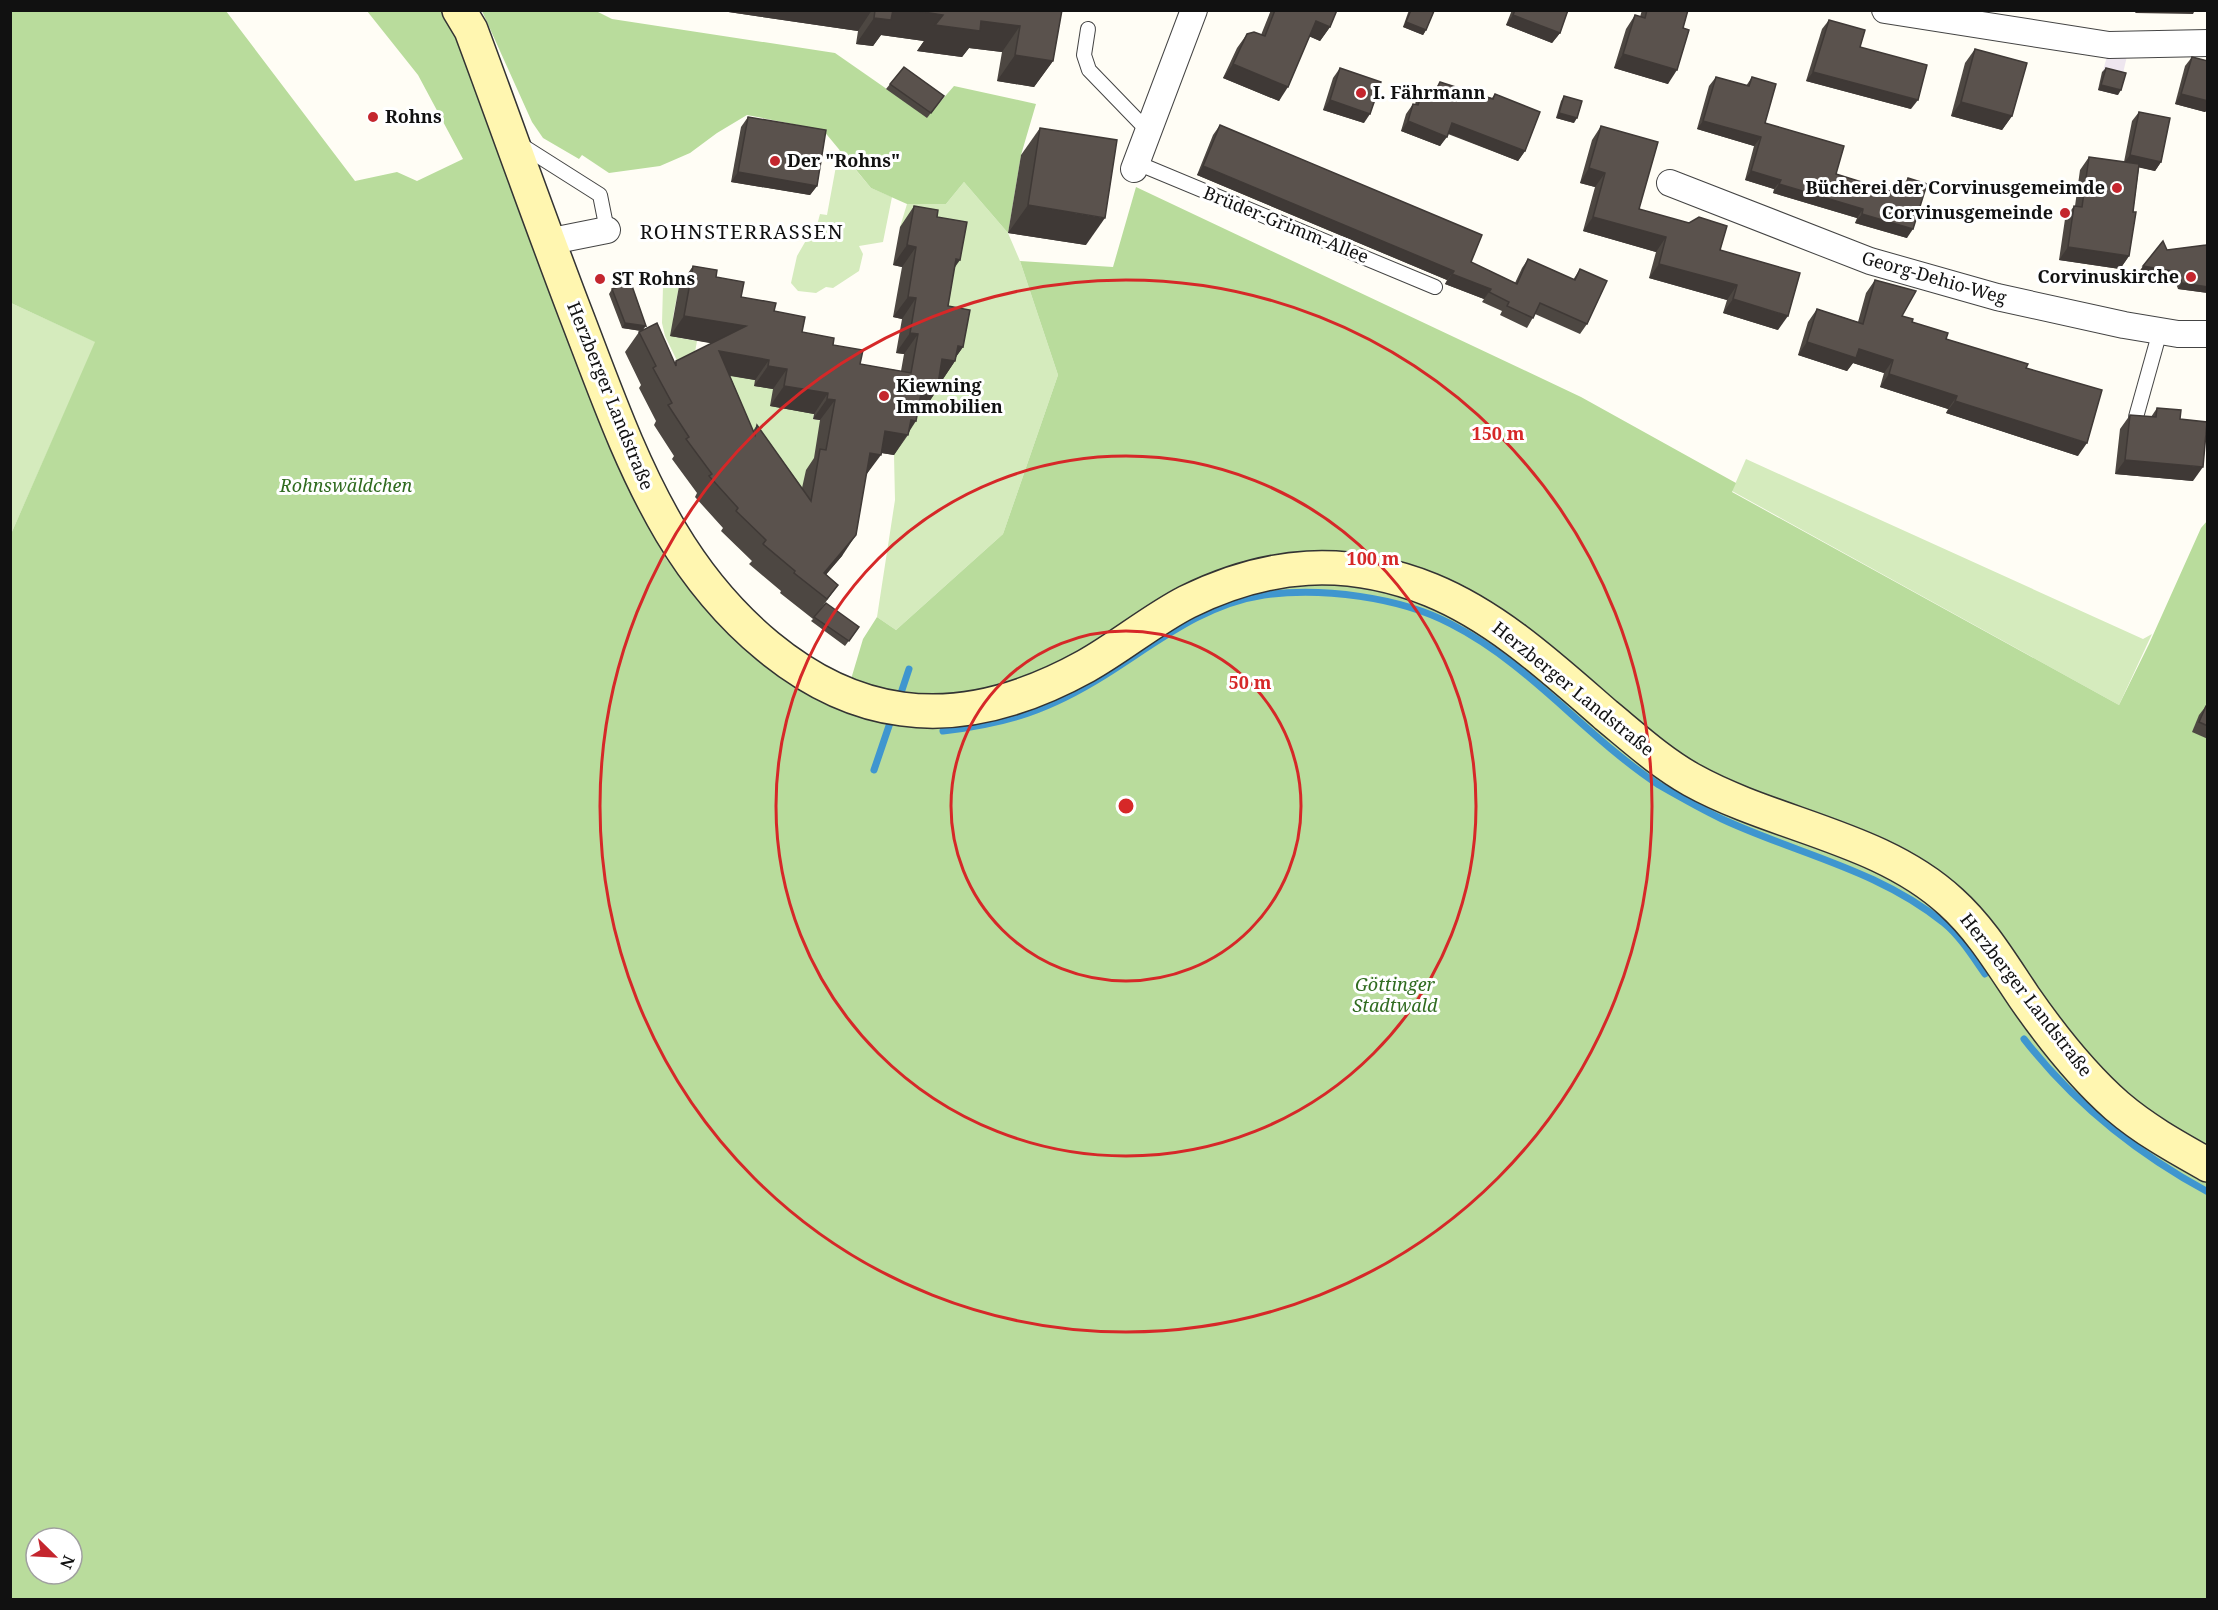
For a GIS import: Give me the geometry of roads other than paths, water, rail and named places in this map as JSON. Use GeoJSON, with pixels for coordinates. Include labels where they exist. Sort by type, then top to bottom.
{"type":"FeatureCollection","features":[{"type":"Feature","properties":{"kind":"street","name":"Herzberger Landstraße"},"geometry":{"type":"LineString","coordinates":[[459,10],[471,30],[547,242],[625,441],[658,510],[708,585],[750,630],[781,656],[816,679],[853,697],[908,710],[954,710],[1000,702],[1034,692],[1087,666],[1186,603],[1251,576],[1322,567],[1350,569],[1430,590],[1474,612],[1513,638],[1558,673],[1650,752],[1688,777],[1737,802],[1874,852],[1917,875],[1950,900],[1984,936],[2027,1002],[2066,1052],[2116,1105],[2159,1138],[2208,1165]]}},
{"type":"Feature","properties":{"kind":"street","name":"Brüder-Grimm-Allee"},"geometry":{"type":"LineString","coordinates":[[1135,166],[1147,129],[1194,10]]}},
{"type":"Feature","properties":{"kind":"street"},"geometry":{"type":"LineString","coordinates":[[1885,10],[2109,45],[2208,43]]}},
{"type":"Feature","properties":{"kind":"street","name":"Georg-Dehio-Weg"},"geometry":{"type":"LineString","coordinates":[[1670,183],[1870,261],[1997,297],[2114,323],[2178,334],[2208,334]]}},
{"type":"Feature","properties":{"kind":"street"},"geometry":{"type":"LineString","coordinates":[[547,242],[607,230]]}},
{"type":"Feature","properties":{"kind":"lane"},"geometry":{"type":"LineString","coordinates":[[1088,29],[1084,55],[1089,70],[1147,129]]}},
{"type":"Feature","properties":{"kind":"lane"},"geometry":{"type":"LineString","coordinates":[[511,138],[600,195],[607,230]]}},
{"type":"Feature","properties":{"kind":"lane","name":"Brüder-Grimm-Allee"},"geometry":{"type":"LineString","coordinates":[[1135,166],[1436,287]]}},
{"type":"Feature","properties":{"kind":"lane"},"geometry":{"type":"LineString","coordinates":[[2136,417],[2160,331]]}},
{"type":"Feature","properties":{"kind":"waterway"},"geometry":{"type":"LineString","coordinates":[[943,731],[988,724],[1047,706],[1085,687],[1181,626],[1242,600],[1264,595],[1310,592],[1360,596],[1384,601],[1431,615],[1480,640],[1507,659],[1632,766],[1659,785],[1722,819],[1864,876],[1918,904],[1955,934],[1985,974]]}},
{"type":"Feature","properties":{"kind":"waterway"},"geometry":{"type":"LineString","coordinates":[[900,696],[909,669]]}},
{"type":"Feature","properties":{"kind":"waterway"},"geometry":{"type":"LineString","coordinates":[[874,770],[892,717]]}},
{"type":"Feature","properties":{"kind":"waterway"},"geometry":{"type":"LineString","coordinates":[[2024,1039],[2064,1084],[2108,1125],[2156,1161],[2208,1192]]}},
{"type":"Feature","properties":{"kind":"place","name":"I. Fährmann"},"geometry":{"type":"Point","coordinates":[1361,93]}},
{"type":"Feature","properties":{"kind":"place","name":"Rohns"},"geometry":{"type":"Point","coordinates":[373,117]}},
{"type":"Feature","properties":{"kind":"place","name":"Der \"Rohns\""},"geometry":{"type":"Point","coordinates":[775,161]}},
{"type":"Feature","properties":{"kind":"place","name":"Bücherei der Corvinusgemeimde"},"geometry":{"type":"Point","coordinates":[2117,188]}},
{"type":"Feature","properties":{"kind":"place","name":"Corvinusgemeinde"},"geometry":{"type":"Point","coordinates":[2065,213]}},
{"type":"Feature","properties":{"kind":"place","name":"Corvinuskirche"},"geometry":{"type":"Point","coordinates":[2191,277]}},
{"type":"Feature","properties":{"kind":"place","name":"ST Rohns"},"geometry":{"type":"Point","coordinates":[600,279]}},
{"type":"Feature","properties":{"kind":"place","name":"Kiewning Immobilien"},"geometry":{"type":"Point","coordinates":[884,396]}},
{"type":"Feature","properties":{"kind":"district","name":"ROHNSTERRASSEN"},"geometry":{"type":"Point","coordinates":[742,232]}},
{"type":"Feature","properties":{"kind":"park label","name":"Rohnswäldchen"},"geometry":{"type":"Point","coordinates":[346,486]}},
{"type":"Feature","properties":{"kind":"park label","name":"Göttinger Stadtwald"},"geometry":{"type":"Point","coordinates":[1395,995]}}]}
